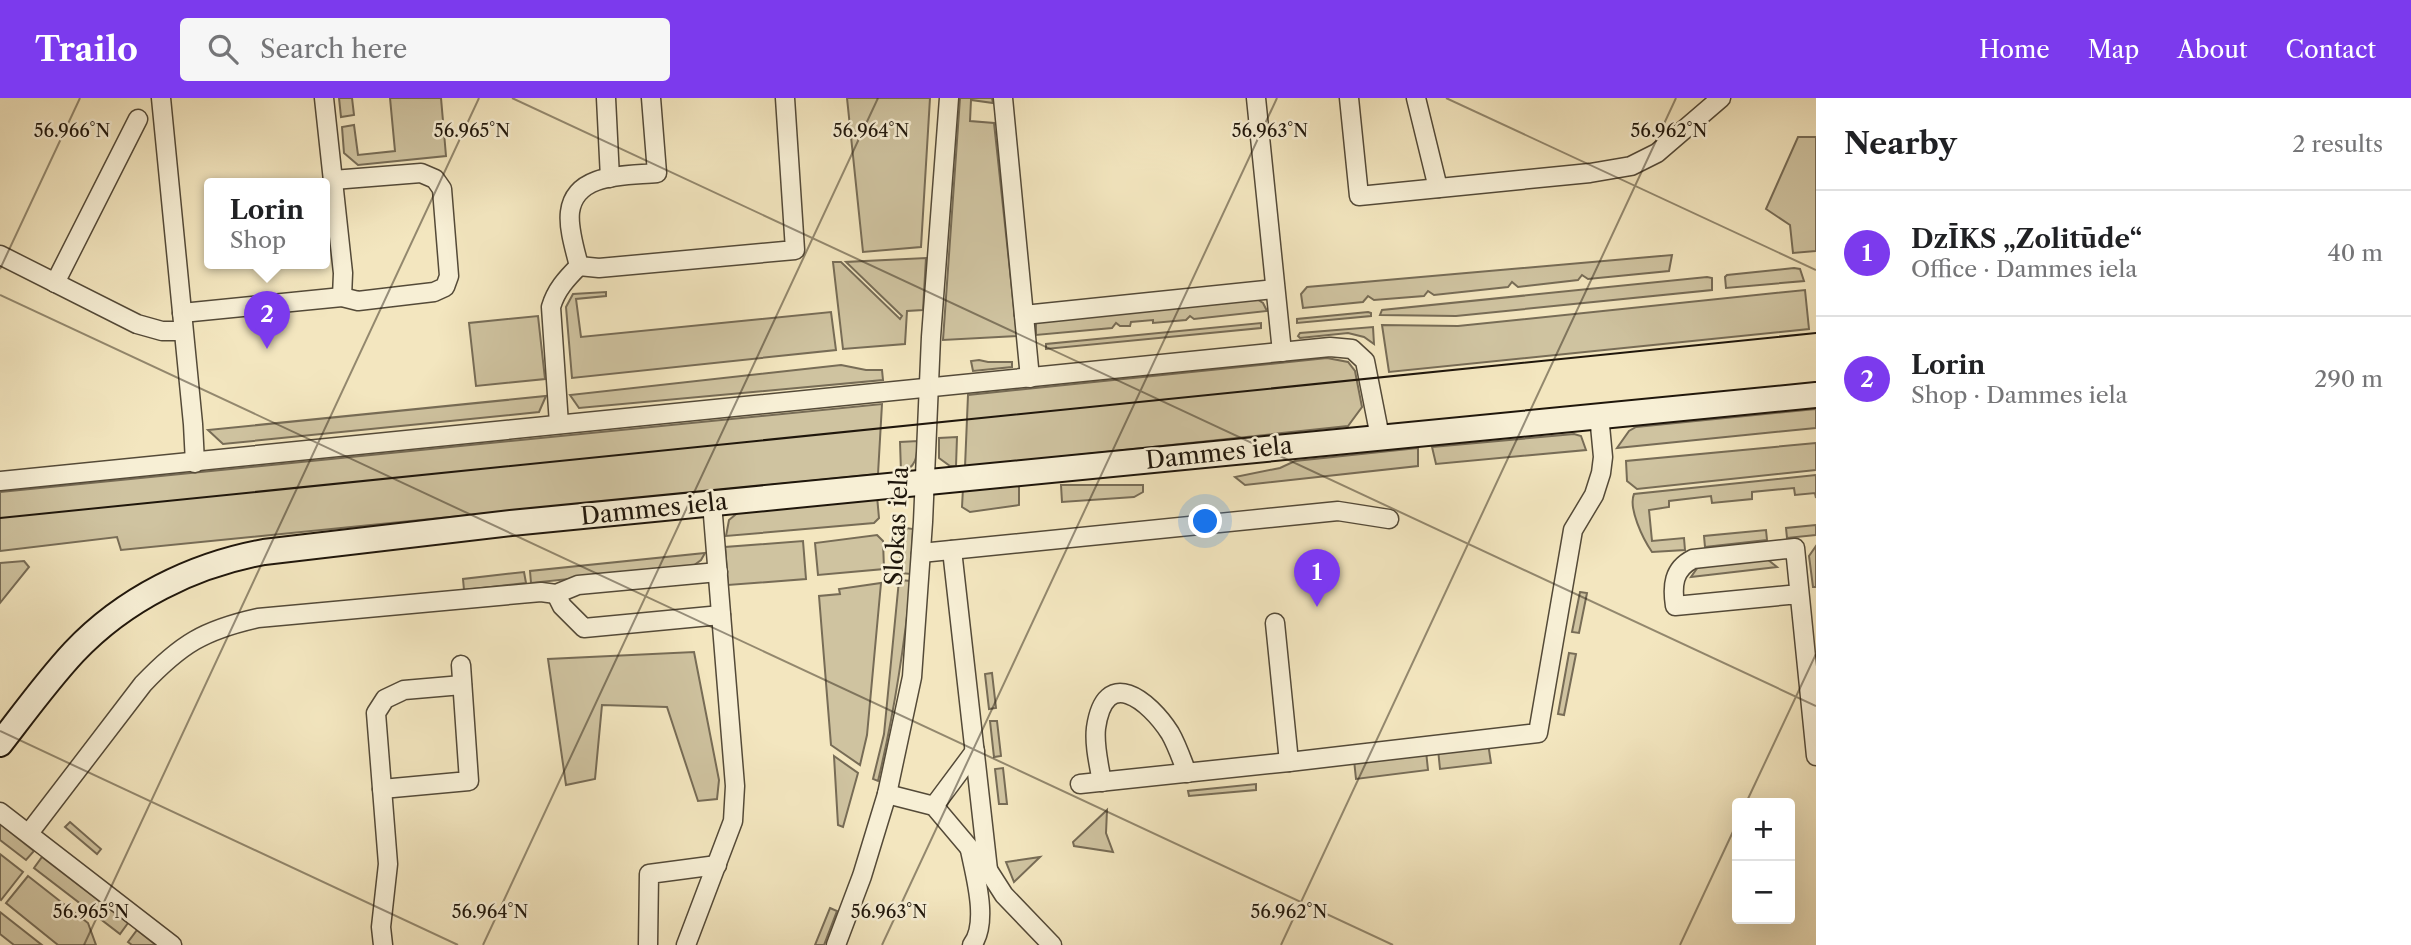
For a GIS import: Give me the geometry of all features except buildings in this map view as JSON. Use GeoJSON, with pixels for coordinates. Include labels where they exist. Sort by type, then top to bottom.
{"type":"FeatureCollection","features":[{"type":"Feature","properties":{"kind":"street"},"geometry":{"type":"LineString","coordinates":[[161,98],[195,463]]}},
{"type":"Feature","properties":{"kind":"street"},"geometry":{"type":"LineString","coordinates":[[324,98],[343,274],[342,297]]}},
{"type":"Feature","properties":{"kind":"street"},"geometry":{"type":"LineString","coordinates":[[606,98],[610,178]]}},
{"type":"Feature","properties":{"kind":"street"},"geometry":{"type":"LineString","coordinates":[[579,266],[570,213],[580,189],[588,183],[610,178],[657,173],[651,98]]}},
{"type":"Feature","properties":{"kind":"street"},"geometry":{"type":"LineString","coordinates":[[579,266],[599,268],[795,250],[785,98]]}},
{"type":"Feature","properties":{"kind":"street","name":"Slokas iela"},"geometry":{"type":"LineString","coordinates":[[836,945],[862,876],[887,794],[912,677],[925,483],[931,337],[949,98]]}},
{"type":"Feature","properties":{"kind":"street"},"geometry":{"type":"LineString","coordinates":[[1003,98],[1030,377]]}},
{"type":"Feature","properties":{"kind":"street"},"geometry":{"type":"LineString","coordinates":[[1256,98],[1282,352]]}},
{"type":"Feature","properties":{"kind":"street"},"geometry":{"type":"LineString","coordinates":[[1349,98],[1359,195],[1590,173],[1632,166],[1657,153],[1721,98]]}},
{"type":"Feature","properties":{"kind":"street"},"geometry":{"type":"LineString","coordinates":[[1416,98],[1438,188]]}},
{"type":"Feature","properties":{"kind":"street"},"geometry":{"type":"LineString","coordinates":[[55,283],[138,119]]}},
{"type":"Feature","properties":{"kind":"street"},"geometry":{"type":"LineString","coordinates":[[0,255],[137,324],[162,331],[183,322],[342,297],[358,301],[434,292],[445,287],[449,276],[442,189],[435,179],[421,173],[333,180]]}},
{"type":"Feature","properties":{"kind":"street"},"geometry":{"type":"LineString","coordinates":[[559,424],[551,307],[563,282],[579,266]]}},
{"type":"Feature","properties":{"kind":"street"},"geometry":{"type":"LineString","coordinates":[[1024,315],[1275,289]]}},
{"type":"Feature","properties":{"kind":"street"},"geometry":{"type":"LineString","coordinates":[[0,481],[1342,347],[1360,354],[1365,361],[1380,437]]}},
{"type":"Feature","properties":{"kind":"street","name":"Dammes iela"},"geometry":{"type":"LineString","coordinates":[[0,744],[75,651],[106,623],[164,585],[232,558],[510,523],[1816,395]]}},
{"type":"Feature","properties":{"kind":"street"},"geometry":{"type":"LineString","coordinates":[[1080,784],[1538,733],[1573,530],[1594,495],[1601,473],[1603,457],[1598,415]]}},
{"type":"Feature","properties":{"kind":"street"},"geometry":{"type":"LineString","coordinates":[[686,945],[733,821],[735,786],[712,503]]}},
{"type":"Feature","properties":{"kind":"street"},"geometry":{"type":"LineString","coordinates":[[921,553],[1338,511],[1389,519]]}},
{"type":"Feature","properties":{"kind":"street"},"geometry":{"type":"LineString","coordinates":[[1799,594],[1675,606],[1672,589],[1679,569],[1693,559],[1795,548],[1816,756]]}},
{"type":"Feature","properties":{"kind":"street"},"geometry":{"type":"LineString","coordinates":[[952,550],[988,870]]}},
{"type":"Feature","properties":{"kind":"street"},"geometry":{"type":"LineString","coordinates":[[29,834],[143,684],[173,654],[204,634],[229,624],[258,618],[541,592],[556,594],[578,586],[718,572]]}},
{"type":"Feature","properties":{"kind":"street"},"geometry":{"type":"LineString","coordinates":[[556,594],[562,606],[584,628],[721,615]]}},
{"type":"Feature","properties":{"kind":"street"},"geometry":{"type":"LineString","coordinates":[[1275,623],[1289,762]]}},
{"type":"Feature","properties":{"kind":"street"},"geometry":{"type":"LineString","coordinates":[[382,789],[469,781],[461,665]]}},
{"type":"Feature","properties":{"kind":"street"},"geometry":{"type":"LineString","coordinates":[[383,945],[381,928],[388,864],[376,713],[385,699],[404,690],[463,685]]}},
{"type":"Feature","properties":{"kind":"street"},"geometry":{"type":"LineString","coordinates":[[1102,782],[1096,748],[1096,728],[1104,704],[1110,695],[1118,692],[1135,696],[1169,732],[1186,773]]}},
{"type":"Feature","properties":{"kind":"street"},"geometry":{"type":"LineString","coordinates":[[934,806],[975,751]]}},
{"type":"Feature","properties":{"kind":"street"},"geometry":{"type":"LineString","coordinates":[[887,794],[934,806],[988,870],[1004,895],[1052,945]]}},
{"type":"Feature","properties":{"kind":"street"},"geometry":{"type":"LineString","coordinates":[[0,812],[172,945]]}},
{"type":"Feature","properties":{"kind":"street"},"geometry":{"type":"LineString","coordinates":[[970,849],[978,886],[981,924],[972,945]]}},
{"type":"Feature","properties":{"kind":"street"},"geometry":{"type":"LineString","coordinates":[[648,945],[649,874],[717,865]]}},
{"type":"Feature","properties":{"kind":"shaded area"},"geometry":{"type":"Polygon","coordinates":[[[339,98],[352,98],[354,115],[341,117],[339,98]]]}},
{"type":"Feature","properties":{"kind":"shaded area"},"geometry":{"type":"Polygon","coordinates":[[[390,98],[441,98],[446,156],[358,165],[344,153],[342,127],[354,125],[358,155],[395,151],[390,98]]]}},
{"type":"Feature","properties":{"kind":"shaded area"},"geometry":{"type":"Polygon","coordinates":[[[847,98],[930,98],[921,247],[863,252],[847,98]]]}},
{"type":"Feature","properties":{"kind":"shaded area"},"geometry":{"type":"Polygon","coordinates":[[[960,98],[992,98],[993,103],[971,100],[970,121],[994,123],[1017,336],[943,340],[960,98]]]}},
{"type":"Feature","properties":{"kind":"shaded area"},"geometry":{"type":"Polygon","coordinates":[[[1798,137],[1816,137],[1816,251],[1793,253],[1790,225],[1766,209],[1798,137]]]}},
{"type":"Feature","properties":{"kind":"shaded area"},"geometry":{"type":"Polygon","coordinates":[[[1672,255],[1669,271],[1588,279],[1582,275],[1578,280],[1518,287],[1512,282],[1508,287],[1434,295],[1428,291],[1424,296],[1374,300],[1368,296],[1363,302],[1303,308],[1301,294],[1307,287],[1672,255]]]}},
{"type":"Feature","properties":{"kind":"shaded area"},"geometry":{"type":"Polygon","coordinates":[[[926,258],[923,310],[907,311],[905,344],[843,349],[833,262],[841,262],[900,319],[902,316],[846,262],[926,258]]]}},
{"type":"Feature","properties":{"kind":"shaded area"},"geometry":{"type":"Polygon","coordinates":[[[1800,269],[1804,281],[1726,288],[1727,275],[1800,269]]]}},
{"type":"Feature","properties":{"kind":"shaded area"},"geometry":{"type":"Polygon","coordinates":[[[1712,278],[1712,290],[1456,316],[1380,315],[1382,310],[1712,278]]]}},
{"type":"Feature","properties":{"kind":"shaded area"},"geometry":{"type":"Polygon","coordinates":[[[1805,290],[1809,329],[1389,372],[1382,325],[1458,326],[1805,290]]]}},
{"type":"Feature","properties":{"kind":"shaded area"},"geometry":{"type":"Polygon","coordinates":[[[606,292],[606,296],[576,299],[581,337],[831,312],[836,350],[572,378],[566,307],[573,294],[606,292]]]}},
{"type":"Feature","properties":{"kind":"shaded area"},"geometry":{"type":"Polygon","coordinates":[[[1255,298],[1263,303],[1267,311],[1194,319],[1190,316],[1186,320],[1153,323],[1153,320],[1131,322],[1130,326],[1116,323],[1112,328],[1036,335],[1036,321],[1255,298]]]}},
{"type":"Feature","properties":{"kind":"shaded area"},"geometry":{"type":"Polygon","coordinates":[[[1368,312],[1371,316],[1297,323],[1297,319],[1368,312]]]}},
{"type":"Feature","properties":{"kind":"shaded area"},"geometry":{"type":"Polygon","coordinates":[[[538,316],[545,379],[476,386],[469,323],[538,316]]]}},
{"type":"Feature","properties":{"kind":"shaded area"},"geometry":{"type":"Polygon","coordinates":[[[1261,323],[1261,328],[1046,349],[1046,344],[1261,323]]]}},
{"type":"Feature","properties":{"kind":"shaded area"},"geometry":{"type":"Polygon","coordinates":[[[1373,327],[1374,344],[1364,337],[1348,333],[1300,338],[1298,336],[1300,333],[1373,327]]]}},
{"type":"Feature","properties":{"kind":"shaded area"},"geometry":{"type":"Polygon","coordinates":[[[1327,358],[1348,362],[1355,371],[1362,407],[1348,426],[965,467],[968,395],[1327,358]]]}},
{"type":"Feature","properties":{"kind":"shaded area"},"geometry":{"type":"Polygon","coordinates":[[[971,361],[1012,362],[1012,367],[973,371],[971,361]]]}},
{"type":"Feature","properties":{"kind":"shaded area"},"geometry":{"type":"Polygon","coordinates":[[[841,365],[882,370],[883,380],[579,408],[570,395],[841,365]]]}},
{"type":"Feature","properties":{"kind":"shaded area"},"geometry":{"type":"Polygon","coordinates":[[[546,396],[539,412],[223,444],[208,430],[546,396]]]}},
{"type":"Feature","properties":{"kind":"shaded area"},"geometry":{"type":"Polygon","coordinates":[[[882,404],[878,474],[121,550],[117,537],[0,551],[0,492],[882,404]]]}},
{"type":"Feature","properties":{"kind":"shaded area"},"geometry":{"type":"Polygon","coordinates":[[[1816,409],[1816,428],[1617,448],[1629,431],[1636,427],[1816,409]]]}},
{"type":"Feature","properties":{"kind":"shaded area"},"geometry":{"type":"Polygon","coordinates":[[[1574,434],[1581,436],[1586,450],[1436,464],[1432,447],[1574,434]]]}},
{"type":"Feature","properties":{"kind":"shaded area"},"geometry":{"type":"Polygon","coordinates":[[[957,437],[956,466],[950,466],[939,458],[939,438],[957,437]]]}},
{"type":"Feature","properties":{"kind":"shaded area"},"geometry":{"type":"Polygon","coordinates":[[[918,441],[913,464],[901,472],[900,442],[918,441]]]}},
{"type":"Feature","properties":{"kind":"shaded area"},"geometry":{"type":"Polygon","coordinates":[[[1816,443],[1816,470],[1637,489],[1627,481],[1626,461],[1816,443]]]}},
{"type":"Feature","properties":{"kind":"shaded area"},"geometry":{"type":"Polygon","coordinates":[[[1418,448],[1418,466],[1245,485],[1235,477],[1280,468],[1295,461],[1418,448]]]}},
{"type":"Feature","properties":{"kind":"shaded area"},"geometry":{"type":"Polygon","coordinates":[[[1816,475],[1816,498],[1815,493],[1795,495],[1794,488],[1752,492],[1752,499],[1712,503],[1711,496],[1669,501],[1669,507],[1649,510],[1652,541],[1684,538],[1685,550],[1652,552],[1641,532],[1633,507],[1634,494],[1816,475]]]}},
{"type":"Feature","properties":{"kind":"shaded area"},"geometry":{"type":"Polygon","coordinates":[[[1019,485],[1019,505],[970,512],[962,507],[963,488],[1019,485]]]}},
{"type":"Feature","properties":{"kind":"shaded area"},"geometry":{"type":"Polygon","coordinates":[[[1061,485],[1143,485],[1143,492],[1134,497],[1062,502],[1061,485]]]}},
{"type":"Feature","properties":{"kind":"shaded area"},"geometry":{"type":"Polygon","coordinates":[[[877,496],[879,518],[874,523],[726,536],[729,520],[741,510],[877,496]]]}},
{"type":"Feature","properties":{"kind":"shaded area"},"geometry":{"type":"Polygon","coordinates":[[[1816,525],[1816,535],[1787,538],[1786,528],[1816,525]]]}},
{"type":"Feature","properties":{"kind":"shaded area"},"geometry":{"type":"Polygon","coordinates":[[[906,528],[913,529],[911,574],[900,573],[901,532],[906,528]]]}},
{"type":"Feature","properties":{"kind":"shaded area"},"geometry":{"type":"Polygon","coordinates":[[[1766,530],[1767,540],[1705,547],[1704,536],[1766,530]]]}},
{"type":"Feature","properties":{"kind":"shaded area"},"geometry":{"type":"Polygon","coordinates":[[[877,535],[883,541],[884,569],[818,575],[815,543],[877,535]]]}},
{"type":"Feature","properties":{"kind":"shaded area"},"geometry":{"type":"Polygon","coordinates":[[[803,541],[806,579],[728,585],[725,547],[803,541]]]}},
{"type":"Feature","properties":{"kind":"shaded area"},"geometry":{"type":"Polygon","coordinates":[[[1816,546],[1816,587],[1813,587],[1809,556],[1816,546]]]}},
{"type":"Feature","properties":{"kind":"shaded area"},"geometry":{"type":"Polygon","coordinates":[[[705,553],[693,566],[531,583],[530,571],[705,553]]]}},
{"type":"Feature","properties":{"kind":"shaded area"},"geometry":{"type":"Polygon","coordinates":[[[1767,559],[1777,567],[1691,577],[1698,567],[1767,559]]]}},
{"type":"Feature","properties":{"kind":"shaded area"},"geometry":{"type":"Polygon","coordinates":[[[24,561],[29,567],[0,603],[0,563],[24,561]]]}},
{"type":"Feature","properties":{"kind":"shaded area"},"geometry":{"type":"Polygon","coordinates":[[[524,572],[526,583],[464,590],[463,579],[524,572]]]}},
{"type":"Feature","properties":{"kind":"shaded area"},"geometry":{"type":"Polygon","coordinates":[[[899,580],[911,581],[898,681],[878,781],[873,779],[884,734],[899,580]]]}},
{"type":"Feature","properties":{"kind":"shaded area"},"geometry":{"type":"Polygon","coordinates":[[[881,583],[867,735],[860,765],[831,745],[819,596],[840,594],[839,589],[881,583]]]}},
{"type":"Feature","properties":{"kind":"shaded area"},"geometry":{"type":"Polygon","coordinates":[[[1580,592],[1587,593],[1579,633],[1572,632],[1580,592]]]}},
{"type":"Feature","properties":{"kind":"shaded area"},"geometry":{"type":"Polygon","coordinates":[[[694,652],[719,780],[717,799],[698,801],[667,707],[602,705],[595,779],[566,785],[548,659],[694,652]]]}},
{"type":"Feature","properties":{"kind":"shaded area"},"geometry":{"type":"Polygon","coordinates":[[[1569,653],[1576,654],[1564,715],[1558,714],[1569,653]]]}},
{"type":"Feature","properties":{"kind":"shaded area"},"geometry":{"type":"Polygon","coordinates":[[[992,673],[996,708],[989,709],[985,674],[992,673]]]}},
{"type":"Feature","properties":{"kind":"shaded area"},"geometry":{"type":"Polygon","coordinates":[[[990,721],[997,721],[1001,756],[994,757],[990,721]]]}},
{"type":"Feature","properties":{"kind":"shaded area"},"geometry":{"type":"Polygon","coordinates":[[[1488,743],[1491,763],[1440,769],[1438,749],[1488,743]]]}},
{"type":"Feature","properties":{"kind":"shaded area"},"geometry":{"type":"Polygon","coordinates":[[[1426,751],[1428,770],[1356,779],[1354,760],[1426,751]]]}},
{"type":"Feature","properties":{"kind":"shaded area"},"geometry":{"type":"Polygon","coordinates":[[[834,756],[858,773],[843,827],[838,825],[834,756]]]}},
{"type":"Feature","properties":{"kind":"shaded area"},"geometry":{"type":"Polygon","coordinates":[[[1003,768],[1007,804],[999,804],[995,769],[1003,768]]]}},
{"type":"Feature","properties":{"kind":"shaded area"},"geometry":{"type":"Polygon","coordinates":[[[1256,784],[1256,790],[1189,796],[1188,791],[1256,784]]]}},
{"type":"Feature","properties":{"kind":"shaded area"},"geometry":{"type":"Polygon","coordinates":[[[1107,810],[1106,833],[1113,852],[1074,846],[1073,842],[1107,810]]]}},
{"type":"Feature","properties":{"kind":"shaded area"},"geometry":{"type":"Polygon","coordinates":[[[70,822],[101,849],[97,854],[65,827],[70,822]]]}},
{"type":"Feature","properties":{"kind":"shaded area"},"geometry":{"type":"Polygon","coordinates":[[[0,824],[34,851],[26,860],[0,840],[0,824]]]}},
{"type":"Feature","properties":{"kind":"shaded area"},"geometry":{"type":"Polygon","coordinates":[[[0,854],[23,872],[1,900],[0,899],[0,854]]]}},
{"type":"Feature","properties":{"kind":"shaded area"},"geometry":{"type":"Polygon","coordinates":[[[42,857],[128,923],[120,934],[34,868],[42,857]]]}},
{"type":"Feature","properties":{"kind":"shaded area"},"geometry":{"type":"Polygon","coordinates":[[[1040,857],[1014,882],[1006,862],[1040,857]]]}},
{"type":"Feature","properties":{"kind":"shaded area"},"geometry":{"type":"Polygon","coordinates":[[[28,876],[88,923],[96,945],[58,945],[6,903],[28,876]]]}},
{"type":"Feature","properties":{"kind":"shaded area"},"geometry":{"type":"Polygon","coordinates":[[[830,908],[837,911],[824,945],[815,945],[830,908]]]}},
{"type":"Feature","properties":{"kind":"shaded area"},"geometry":{"type":"Polygon","coordinates":[[[0,912],[42,945],[14,945],[0,934],[0,912]]]}},
{"type":"Feature","properties":{"kind":"shaded area"},"geometry":{"type":"Polygon","coordinates":[[[137,930],[156,945],[132,945],[128,942],[137,930]]]}},
{"type":"Feature","properties":{"kind":"tram line"},"geometry":{"type":"LineString","coordinates":[[0,518],[1816,333]]}},
{"type":"Feature","properties":{"kind":"place","name":"Lorin"},"geometry":{"type":"Point","coordinates":[267,349]}},
{"type":"Feature","properties":{"kind":"place","name":"DzĪKS „Zolitūde“"},"geometry":{"type":"Point","coordinates":[1317,607]}}]}
